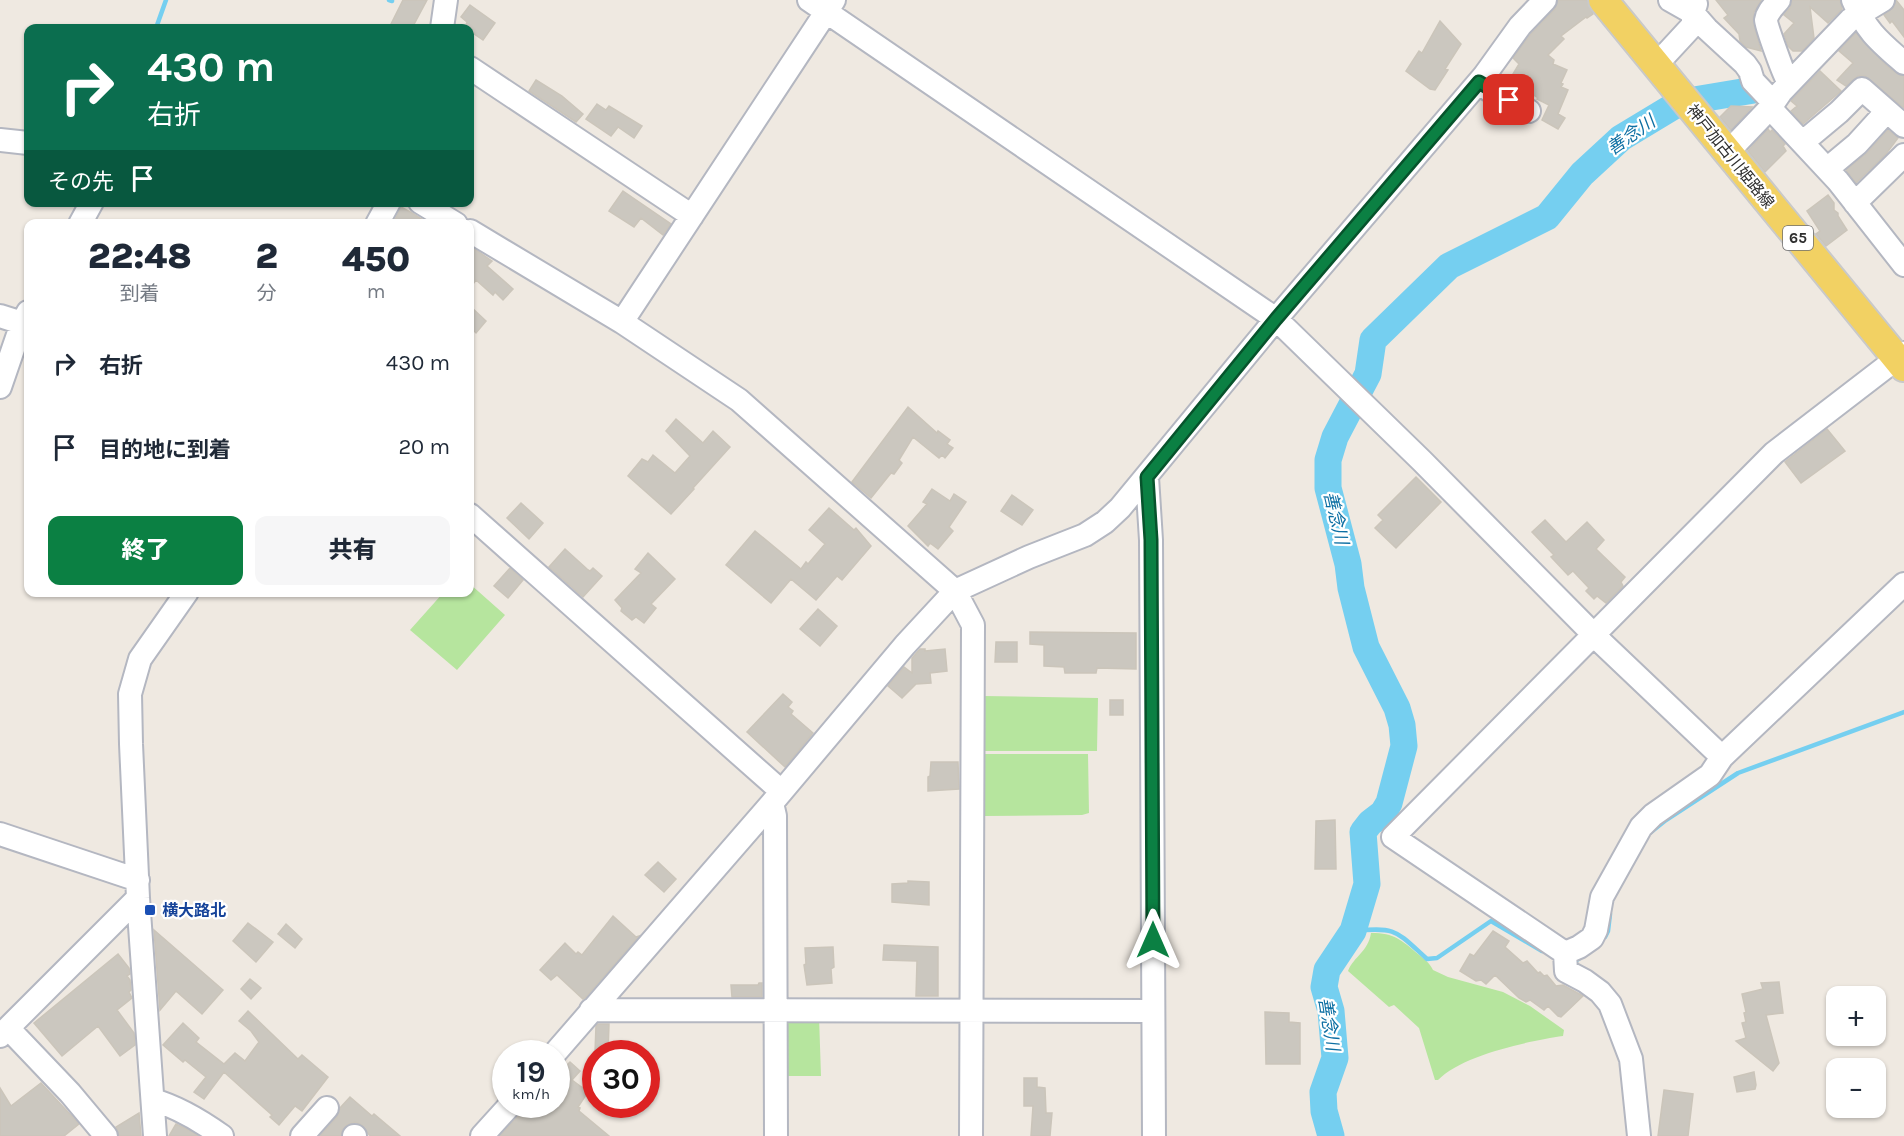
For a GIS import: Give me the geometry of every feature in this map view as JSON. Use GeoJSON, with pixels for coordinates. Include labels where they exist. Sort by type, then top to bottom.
{"type":"FeatureCollection","features":[{"type":"Feature","properties":{"kind":"main road","name":"神戸加古川姫路線"},"geometry":{"type":"LineString","coordinates":[[1603,0],[1901,359]]}},
{"type":"Feature","properties":{"kind":"street"},"geometry":{"type":"LineString","coordinates":[[443,24],[446,0]]}},
{"type":"Feature","properties":{"kind":"street"},"geometry":{"type":"LineString","coordinates":[[566,1040],[905,645],[955,591],[1029,557],[1085,535],[1105,522],[1147,477],[1276,319],[1479,82],[1520,26],[1545,0]]}},
{"type":"Feature","properties":{"kind":"street"},"geometry":{"type":"LineString","coordinates":[[1670,0],[1695,6],[1707,29],[1745,64],[1762,93],[1904,265]]}},
{"type":"Feature","properties":{"kind":"street"},"geometry":{"type":"LineString","coordinates":[[1856,7],[1882,0]]}},
{"type":"Feature","properties":{"kind":"street"},"geometry":{"type":"LineString","coordinates":[[622,322],[692,216],[823,4],[1276,319],[1594,635],[1722,757]]}},
{"type":"Feature","properties":{"kind":"street"},"geometry":{"type":"LineString","coordinates":[[1770,5],[1766,23],[1767,30],[1789,83]]}},
{"type":"Feature","properties":{"kind":"street"},"geometry":{"type":"LineString","coordinates":[[1656,65],[1693,25],[1695,6]]}},
{"type":"Feature","properties":{"kind":"street"},"geometry":{"type":"LineString","coordinates":[[1856,7],[1861,20],[1874,36],[1904,63]]}},
{"type":"Feature","properties":{"kind":"street"},"geometry":{"type":"LineString","coordinates":[[1728,152],[1762,93],[1789,83],[1850,20],[1856,7]]}},
{"type":"Feature","properties":{"kind":"street"},"geometry":{"type":"LineString","coordinates":[[474,71],[692,216]]}},
{"type":"Feature","properties":{"kind":"street"},"geometry":{"type":"LineString","coordinates":[[1479,82],[1489,90],[1529,111]]}},
{"type":"Feature","properties":{"kind":"street"},"geometry":{"type":"LineString","coordinates":[[1803,142],[1862,89],[1904,126]]}},
{"type":"Feature","properties":{"kind":"street"},"geometry":{"type":"LineString","coordinates":[[1827,169],[1857,144],[1887,111]]}},
{"type":"Feature","properties":{"kind":"street"},"geometry":{"type":"LineString","coordinates":[[0,140],[24,143]]}},
{"type":"Feature","properties":{"kind":"street"},"geometry":{"type":"LineString","coordinates":[[1855,203],[1904,154]]}},
{"type":"Feature","properties":{"kind":"street"},"geometry":{"type":"LineString","coordinates":[[428,207],[448,219]]}},
{"type":"Feature","properties":{"kind":"street"},"geometry":{"type":"LineString","coordinates":[[474,233],[622,322],[739,400],[955,591],[973,625],[971,1136]]}},
{"type":"Feature","properties":{"kind":"street"},"geometry":{"type":"LineString","coordinates":[[0,316],[24,318]]}},
{"type":"Feature","properties":{"kind":"street"},"geometry":{"type":"LineString","coordinates":[[0,387],[24,321]]}},
{"type":"Feature","properties":{"kind":"street"},"geometry":{"type":"LineString","coordinates":[[1565,952],[1393,837],[1774,453],[1901,359]]}},
{"type":"Feature","properties":{"kind":"street"},"geometry":{"type":"LineString","coordinates":[[1147,477],[1152,552],[1154,1136]]}},
{"type":"Feature","properties":{"kind":"street"},"geometry":{"type":"LineString","coordinates":[[474,520],[776,797]]}},
{"type":"Feature","properties":{"kind":"street"},"geometry":{"type":"LineString","coordinates":[[1565,952],[1579,947],[1592,938],[1596,930],[1602,897],[1641,827],[1653,815],[1710,775],[1722,757],[1904,584]]}},
{"type":"Feature","properties":{"kind":"street"},"geometry":{"type":"LineString","coordinates":[[155,1136],[138,889],[130,744],[130,694],[140,658],[183,597]]}},
{"type":"Feature","properties":{"kind":"street"},"geometry":{"type":"LineString","coordinates":[[776,797],[776,1136]]}},
{"type":"Feature","properties":{"kind":"street"},"geometry":{"type":"LineString","coordinates":[[0,834],[138,889]]}},
{"type":"Feature","properties":{"kind":"street"},"geometry":{"type":"LineString","coordinates":[[106,1136],[70,1093],[4,1032],[138,889]]}},
{"type":"Feature","properties":{"kind":"street"},"geometry":{"type":"LineString","coordinates":[[1565,952],[1566,970],[1585,981],[1610,1004],[1631,1059],[1639,1136]]}},
{"type":"Feature","properties":{"kind":"street"},"geometry":{"type":"LineString","coordinates":[[591,1010],[1153,1011]]}},
{"type":"Feature","properties":{"kind":"street"},"geometry":{"type":"LineString","coordinates":[[153,1100],[167,1104],[222,1136]]}},
{"type":"Feature","properties":{"kind":"street"},"geometry":{"type":"LineString","coordinates":[[302,1136],[327,1108]]}},
{"type":"Feature","properties":{"kind":"street"},"geometry":{"type":"LineString","coordinates":[[483,1136],[499,1118]]}},
{"type":"Feature","properties":{"kind":"green space"},"geometry":{"type":"Polygon","coordinates":[[[474,588],[505,615],[457,670],[410,630],[439,597],[474,597],[474,588]]]}},
{"type":"Feature","properties":{"kind":"green space"},"geometry":{"type":"Polygon","coordinates":[[[983,696],[1098,698],[1097,751],[983,751],[983,696]]]}},
{"type":"Feature","properties":{"kind":"green space"},"geometry":{"type":"Polygon","coordinates":[[[984,754],[1088,754],[1089,813],[984,816],[984,754]]]}},
{"type":"Feature","properties":{"kind":"green space"},"geometry":{"type":"Polygon","coordinates":[[[1371,933],[1386,934],[1397,938],[1425,960],[1433,970],[1448,977],[1503,992],[1530,1006],[1564,1030],[1563,1036],[1532,1041],[1479,1056],[1435,1080],[1419,1028],[1394,1005],[1389,1007],[1348,971],[1367,945],[1371,933]]]}},
{"type":"Feature","properties":{"kind":"green space"},"geometry":{"type":"Polygon","coordinates":[[[786,1014],[819,1016],[821,1076],[781,1076],[786,1014]]]}},
{"type":"Feature","properties":{"kind":"building"},"geometry":{"type":"Polygon","coordinates":[[[403,0],[427,0],[414,24],[391,24],[403,0]]]}},
{"type":"Feature","properties":{"kind":"building"},"geometry":{"type":"Polygon","coordinates":[[[1558,0],[1587,0],[1593,14],[1561,36],[1564,39],[1548,55],[1554,60],[1553,64],[1567,70],[1561,87],[1568,90],[1558,114],[1565,118],[1558,129],[1542,120],[1549,105],[1510,79],[1519,64],[1513,58],[1530,35],[1555,9],[1558,0]]]}},
{"type":"Feature","properties":{"kind":"building"},"geometry":{"type":"Polygon","coordinates":[[[1716,0],[1761,0],[1754,12],[1753,22],[1761,51],[1746,47],[1740,41],[1739,34],[1724,18],[1728,15],[1716,0]]]}},
{"type":"Feature","properties":{"kind":"building"},"geometry":{"type":"Polygon","coordinates":[[[1792,0],[1840,0],[1842,9],[1828,23],[1810,7],[1814,38],[1802,51],[1793,51],[1788,46],[1784,34],[1794,23],[1784,15],[1790,8],[1792,0]]]}},
{"type":"Feature","properties":{"kind":"building"},"geometry":{"type":"Polygon","coordinates":[[[1896,0],[1904,10],[1904,37],[1892,21],[1890,23],[1884,15],[1894,7],[1896,0]]]}},
{"type":"Feature","properties":{"kind":"building"},"geometry":{"type":"Polygon","coordinates":[[[470,5],[495,23],[483,40],[474,34],[474,24],[466,24],[461,17],[470,5]]]}},
{"type":"Feature","properties":{"kind":"building"},"geometry":{"type":"Polygon","coordinates":[[[1440,21],[1461,44],[1435,90],[1430,89],[1406,71],[1419,51],[1422,53],[1440,21]]]}},
{"type":"Feature","properties":{"kind":"building"},"geometry":{"type":"Polygon","coordinates":[[[1856,33],[1886,65],[1904,76],[1904,108],[1865,76],[1858,76],[1846,86],[1837,80],[1853,63],[1839,51],[1856,33]]]}},
{"type":"Feature","properties":{"kind":"building"},"geometry":{"type":"Polygon","coordinates":[[[1820,71],[1841,91],[1803,124],[1791,111],[1797,106],[1791,101],[1820,71]]]}},
{"type":"Feature","properties":{"kind":"building"},"geometry":{"type":"Polygon","coordinates":[[[536,80],[562,96],[583,114],[576,122],[529,91],[536,80]]]}},
{"type":"Feature","properties":{"kind":"building"},"geometry":{"type":"Polygon","coordinates":[[[597,104],[606,110],[609,106],[642,126],[634,138],[618,127],[611,136],[586,119],[597,104]]]}},
{"type":"Feature","properties":{"kind":"building"},"geometry":{"type":"Polygon","coordinates":[[[1731,106],[1752,107],[1731,130],[1720,117],[1731,106]]]}},
{"type":"Feature","properties":{"kind":"building"},"geometry":{"type":"Polygon","coordinates":[[[1768,129],[1770,132],[1772,130],[1785,144],[1783,146],[1786,151],[1765,172],[1748,151],[1768,129]]]}},
{"type":"Feature","properties":{"kind":"building"},"geometry":{"type":"Polygon","coordinates":[[[1888,130],[1898,138],[1886,154],[1856,183],[1846,170],[1867,153],[1888,130]]]}},
{"type":"Feature","properties":{"kind":"building"},"geometry":{"type":"Polygon","coordinates":[[[623,191],[671,224],[663,235],[641,218],[634,227],[609,211],[623,191]]]}},
{"type":"Feature","properties":{"kind":"building"},"geometry":{"type":"Polygon","coordinates":[[[1828,195],[1834,203],[1834,210],[1847,230],[1826,246],[1816,234],[1820,231],[1807,211],[1828,195]]]}},
{"type":"Feature","properties":{"kind":"building"},"geometry":{"type":"Polygon","coordinates":[[[401,207],[421,219],[395,219],[401,207]]]}},
{"type":"Feature","properties":{"kind":"building"},"geometry":{"type":"Polygon","coordinates":[[[474,249],[492,261],[487,266],[513,289],[503,300],[495,292],[493,295],[476,280],[474,283],[474,249]]]}},
{"type":"Feature","properties":{"kind":"building"},"geometry":{"type":"Polygon","coordinates":[[[474,310],[486,321],[476,333],[474,331],[474,310]]]}},
{"type":"Feature","properties":{"kind":"building"},"geometry":{"type":"Polygon","coordinates":[[[908,407],[937,433],[938,431],[950,440],[947,444],[953,448],[945,458],[942,455],[939,458],[913,437],[899,460],[902,463],[871,498],[852,482],[908,407]]]}},
{"type":"Feature","properties":{"kind":"building"},"geometry":{"type":"Polygon","coordinates":[[[676,419],[703,443],[713,431],[730,447],[671,514],[628,476],[642,459],[648,462],[653,455],[675,473],[690,456],[666,431],[676,419]]]}},
{"type":"Feature","properties":{"kind":"building"},"geometry":{"type":"Polygon","coordinates":[[[1827,429],[1845,451],[1801,483],[1785,462],[1827,429]]]}},
{"type":"Feature","properties":{"kind":"building"},"geometry":{"type":"Polygon","coordinates":[[[1416,477],[1441,502],[1396,548],[1375,528],[1383,520],[1378,515],[1416,477]]]}},
{"type":"Feature","properties":{"kind":"building"},"geometry":{"type":"Polygon","coordinates":[[[932,489],[950,501],[954,494],[966,502],[949,527],[953,531],[938,549],[930,543],[928,546],[908,526],[927,504],[923,502],[932,489]]]}},
{"type":"Feature","properties":{"kind":"building"},"geometry":{"type":"Polygon","coordinates":[[[1012,495],[1033,510],[1022,525],[1001,511],[1012,495]]]}},
{"type":"Feature","properties":{"kind":"building"},"geometry":{"type":"Polygon","coordinates":[[[521,503],[543,523],[529,539],[507,518],[521,503]]]}},
{"type":"Feature","properties":{"kind":"building"},"geometry":{"type":"Polygon","coordinates":[[[829,508],[854,530],[856,528],[871,546],[842,580],[837,576],[816,600],[791,579],[771,603],[726,565],[755,531],[801,569],[825,544],[809,530],[829,508]]]}},
{"type":"Feature","properties":{"kind":"building"},"geometry":{"type":"Polygon","coordinates":[[[1545,520],[1566,542],[1587,522],[1604,540],[1596,549],[1625,577],[1621,582],[1623,586],[1606,603],[1597,596],[1594,599],[1586,591],[1589,588],[1573,571],[1568,575],[1551,557],[1554,555],[1532,532],[1545,520]]]}},
{"type":"Feature","properties":{"kind":"building"},"geometry":{"type":"Polygon","coordinates":[[[565,549],[587,569],[590,571],[593,568],[602,576],[583,597],[549,567],[565,549]]]}},
{"type":"Feature","properties":{"kind":"building"},"geometry":{"type":"Polygon","coordinates":[[[648,553],[675,579],[651,604],[656,608],[644,623],[636,617],[632,620],[621,611],[622,608],[615,600],[641,573],[635,569],[648,553]]]}},
{"type":"Feature","properties":{"kind":"building"},"geometry":{"type":"Polygon","coordinates":[[[510,568],[523,580],[508,598],[494,586],[510,568]]]}},
{"type":"Feature","properties":{"kind":"building"},"geometry":{"type":"Polygon","coordinates":[[[818,609],[837,626],[820,646],[800,629],[818,609]]]}},
{"type":"Feature","properties":{"kind":"building"},"geometry":{"type":"Polygon","coordinates":[[[1030,632],[1136,633],[1136,669],[1097,668],[1096,673],[1065,673],[1064,667],[1044,666],[1044,645],[1030,644],[1030,632]]]}},
{"type":"Feature","properties":{"kind":"building"},"geometry":{"type":"Polygon","coordinates":[[[996,642],[1017,642],[1017,662],[995,662],[996,642]]]}},
{"type":"Feature","properties":{"kind":"building"},"geometry":{"type":"Polygon","coordinates":[[[920,649],[925,649],[925,651],[945,649],[947,671],[930,673],[931,683],[916,684],[902,698],[888,686],[904,667],[912,673],[912,658],[920,649]]]}},
{"type":"Feature","properties":{"kind":"building"},"geometry":{"type":"Polygon","coordinates":[[[783,694],[792,702],[788,707],[793,711],[791,714],[813,733],[785,767],[747,732],[783,694]]]}},
{"type":"Feature","properties":{"kind":"building"},"geometry":{"type":"Polygon","coordinates":[[[1110,700],[1123,700],[1123,715],[1110,715],[1110,700]]]}},
{"type":"Feature","properties":{"kind":"building"},"geometry":{"type":"Polygon","coordinates":[[[931,762],[958,762],[959,789],[928,791],[931,762]]]}},
{"type":"Feature","properties":{"kind":"building"},"geometry":{"type":"Polygon","coordinates":[[[1335,820],[1336,869],[1315,869],[1316,821],[1335,820]]]}},
{"type":"Feature","properties":{"kind":"building"},"geometry":{"type":"Polygon","coordinates":[[[658,862],[676,879],[664,892],[645,875],[658,862]]]}},
{"type":"Feature","properties":{"kind":"building"},"geometry":{"type":"Polygon","coordinates":[[[908,881],[929,882],[929,905],[892,902],[892,884],[908,883],[908,881]]]}},
{"type":"Feature","properties":{"kind":"building"},"geometry":{"type":"Polygon","coordinates":[[[613,916],[636,937],[639,936],[585,998],[583,999],[557,975],[551,980],[540,970],[565,943],[576,954],[578,952],[582,955],[613,916]]]}},
{"type":"Feature","properties":{"kind":"building"},"geometry":{"type":"Polygon","coordinates":[[[248,923],[273,942],[256,962],[233,941],[248,923]]]}},
{"type":"Feature","properties":{"kind":"building"},"geometry":{"type":"Polygon","coordinates":[[[286,924],[302,939],[295,948],[278,934],[286,924]]]}},
{"type":"Feature","properties":{"kind":"building"},"geometry":{"type":"Polygon","coordinates":[[[154,930],[223,990],[202,1014],[176,991],[160,1010],[154,930]]]}},
{"type":"Feature","properties":{"kind":"building"},"geometry":{"type":"Polygon","coordinates":[[[1493,931],[1509,941],[1505,947],[1523,963],[1527,961],[1538,973],[1547,975],[1556,986],[1563,985],[1583,996],[1561,1017],[1548,1006],[1544,1010],[1530,1000],[1526,1002],[1519,998],[1495,975],[1486,984],[1460,971],[1470,954],[1474,956],[1493,931]]]}},
{"type":"Feature","properties":{"kind":"building"},"geometry":{"type":"Polygon","coordinates":[[[884,945],[938,947],[938,996],[916,996],[917,961],[883,960],[884,945]]]}},
{"type":"Feature","properties":{"kind":"building"},"geometry":{"type":"Polygon","coordinates":[[[833,947],[832,983],[807,985],[804,965],[806,964],[805,948],[833,947]]]}},
{"type":"Feature","properties":{"kind":"building"},"geometry":{"type":"Polygon","coordinates":[[[118,954],[129,968],[130,974],[127,976],[130,980],[131,990],[129,992],[132,998],[117,1010],[134,1033],[135,1045],[120,1056],[98,1026],[62,1056],[34,1023],[118,954]]]}},
{"type":"Feature","properties":{"kind":"building"},"geometry":{"type":"Polygon","coordinates":[[[250,979],[261,988],[251,999],[241,989],[250,979]]]}},
{"type":"Feature","properties":{"kind":"building"},"geometry":{"type":"Polygon","coordinates":[[[1779,982],[1783,1013],[1766,1015],[1779,1063],[1773,1071],[1736,1041],[1746,1038],[1742,1023],[1746,1022],[1744,1013],[1746,1012],[1742,994],[1763,989],[1761,983],[1779,982]]]}},
{"type":"Feature","properties":{"kind":"building"},"geometry":{"type":"Polygon","coordinates":[[[762,983],[762,997],[732,997],[731,985],[758,985],[762,983]]]}},
{"type":"Feature","properties":{"kind":"building"},"geometry":{"type":"Polygon","coordinates":[[[248,1011],[298,1059],[302,1055],[328,1077],[302,1111],[295,1106],[279,1125],[270,1117],[272,1115],[224,1072],[204,1099],[194,1092],[206,1077],[163,1045],[183,1023],[199,1038],[196,1042],[224,1064],[235,1053],[245,1061],[259,1042],[239,1021],[248,1011]]]}},
{"type":"Feature","properties":{"kind":"building"},"geometry":{"type":"Polygon","coordinates":[[[1265,1012],[1289,1013],[1289,1022],[1300,1023],[1300,1064],[1266,1064],[1265,1012]]]}},
{"type":"Feature","properties":{"kind":"building"},"geometry":{"type":"Polygon","coordinates":[[[609,1024],[608,1040],[595,1040],[596,1026],[609,1024]]]}},
{"type":"Feature","properties":{"kind":"building"},"geometry":{"type":"Polygon","coordinates":[[[570,1062],[580,1071],[572,1080],[582,1088],[582,1101],[578,1107],[582,1118],[587,1118],[609,1136],[500,1136],[516,1118],[570,1118],[570,1062]]]}},
{"type":"Feature","properties":{"kind":"building"},"geometry":{"type":"Polygon","coordinates":[[[1754,1072],[1755,1089],[1737,1092],[1734,1077],[1754,1072]]]}},
{"type":"Feature","properties":{"kind":"building"},"geometry":{"type":"Polygon","coordinates":[[[1024,1078],[1037,1078],[1037,1087],[1045,1088],[1046,1113],[1052,1113],[1050,1136],[1031,1136],[1033,1106],[1024,1106],[1024,1078]]]}},
{"type":"Feature","properties":{"kind":"building"},"geometry":{"type":"Polygon","coordinates":[[[41,1083],[79,1124],[64,1136],[0,1136],[0,1088],[11,1106],[41,1083]]]}},
{"type":"Feature","properties":{"kind":"building"},"geometry":{"type":"Polygon","coordinates":[[[1664,1090],[1693,1094],[1688,1136],[1658,1136],[1664,1090]]]}},
{"type":"Feature","properties":{"kind":"building"},"geometry":{"type":"Polygon","coordinates":[[[350,1097],[400,1136],[370,1136],[362,1125],[355,1122],[342,1130],[341,1136],[320,1136],[337,1117],[340,1108],[350,1097]]]}},
{"type":"Feature","properties":{"kind":"building"},"geometry":{"type":"Polygon","coordinates":[[[139,1113],[141,1136],[119,1136],[116,1127],[139,1113]]]}},
{"type":"Feature","properties":{"kind":"building"},"geometry":{"type":"Polygon","coordinates":[[[176,1124],[191,1131],[198,1136],[169,1136],[176,1124]]]}},
{"type":"Feature","properties":{"kind":"waterway"},"geometry":{"type":"LineString","coordinates":[[157,24],[166,0]]}},
{"type":"Feature","properties":{"kind":"waterway","name":"善念川"},"geometry":{"type":"LineString","coordinates":[[1331,1136],[1324,1111],[1323,1092],[1335,1058],[1331,1011],[1324,987],[1327,970],[1353,931],[1367,884],[1363,832],[1383,813],[1389,803],[1404,746],[1402,725],[1397,708],[1366,647],[1328,488],[1328,460],[1335,437],[1368,374],[1373,340],[1449,266],[1547,217],[1582,174],[1621,138],[1674,106],[1694,100],[1754,90]]}},
{"type":"Feature","properties":{"kind":"waterway"},"geometry":{"type":"LineString","coordinates":[[1651,832],[1738,773],[1904,712]]}},
{"type":"Feature","properties":{"kind":"waterway"},"geometry":{"type":"LineString","coordinates":[[1605,937],[1610,914]]}},
{"type":"Feature","properties":{"kind":"waterway"},"geometry":{"type":"LineString","coordinates":[[1353,931],[1387,930],[1401,936],[1427,959],[1437,958],[1491,921],[1542,951]]}},
{"type":"Feature","properties":{"kind":"waterway"},"geometry":{"type":"LineString","coordinates":[[1572,960],[1577,960],[1598,946]]}},
{"type":"Feature","properties":{"kind":"place","name":"横大路北"},"geometry":{"type":"Point","coordinates":[150,910]}},
{"type":"Feature","properties":{"kind":"route"},"geometry":{"type":"LineString","coordinates":[[1153,940],[1151,540],[1147,477],[1276,319],[1479,82],[1509,100]]}}]}
